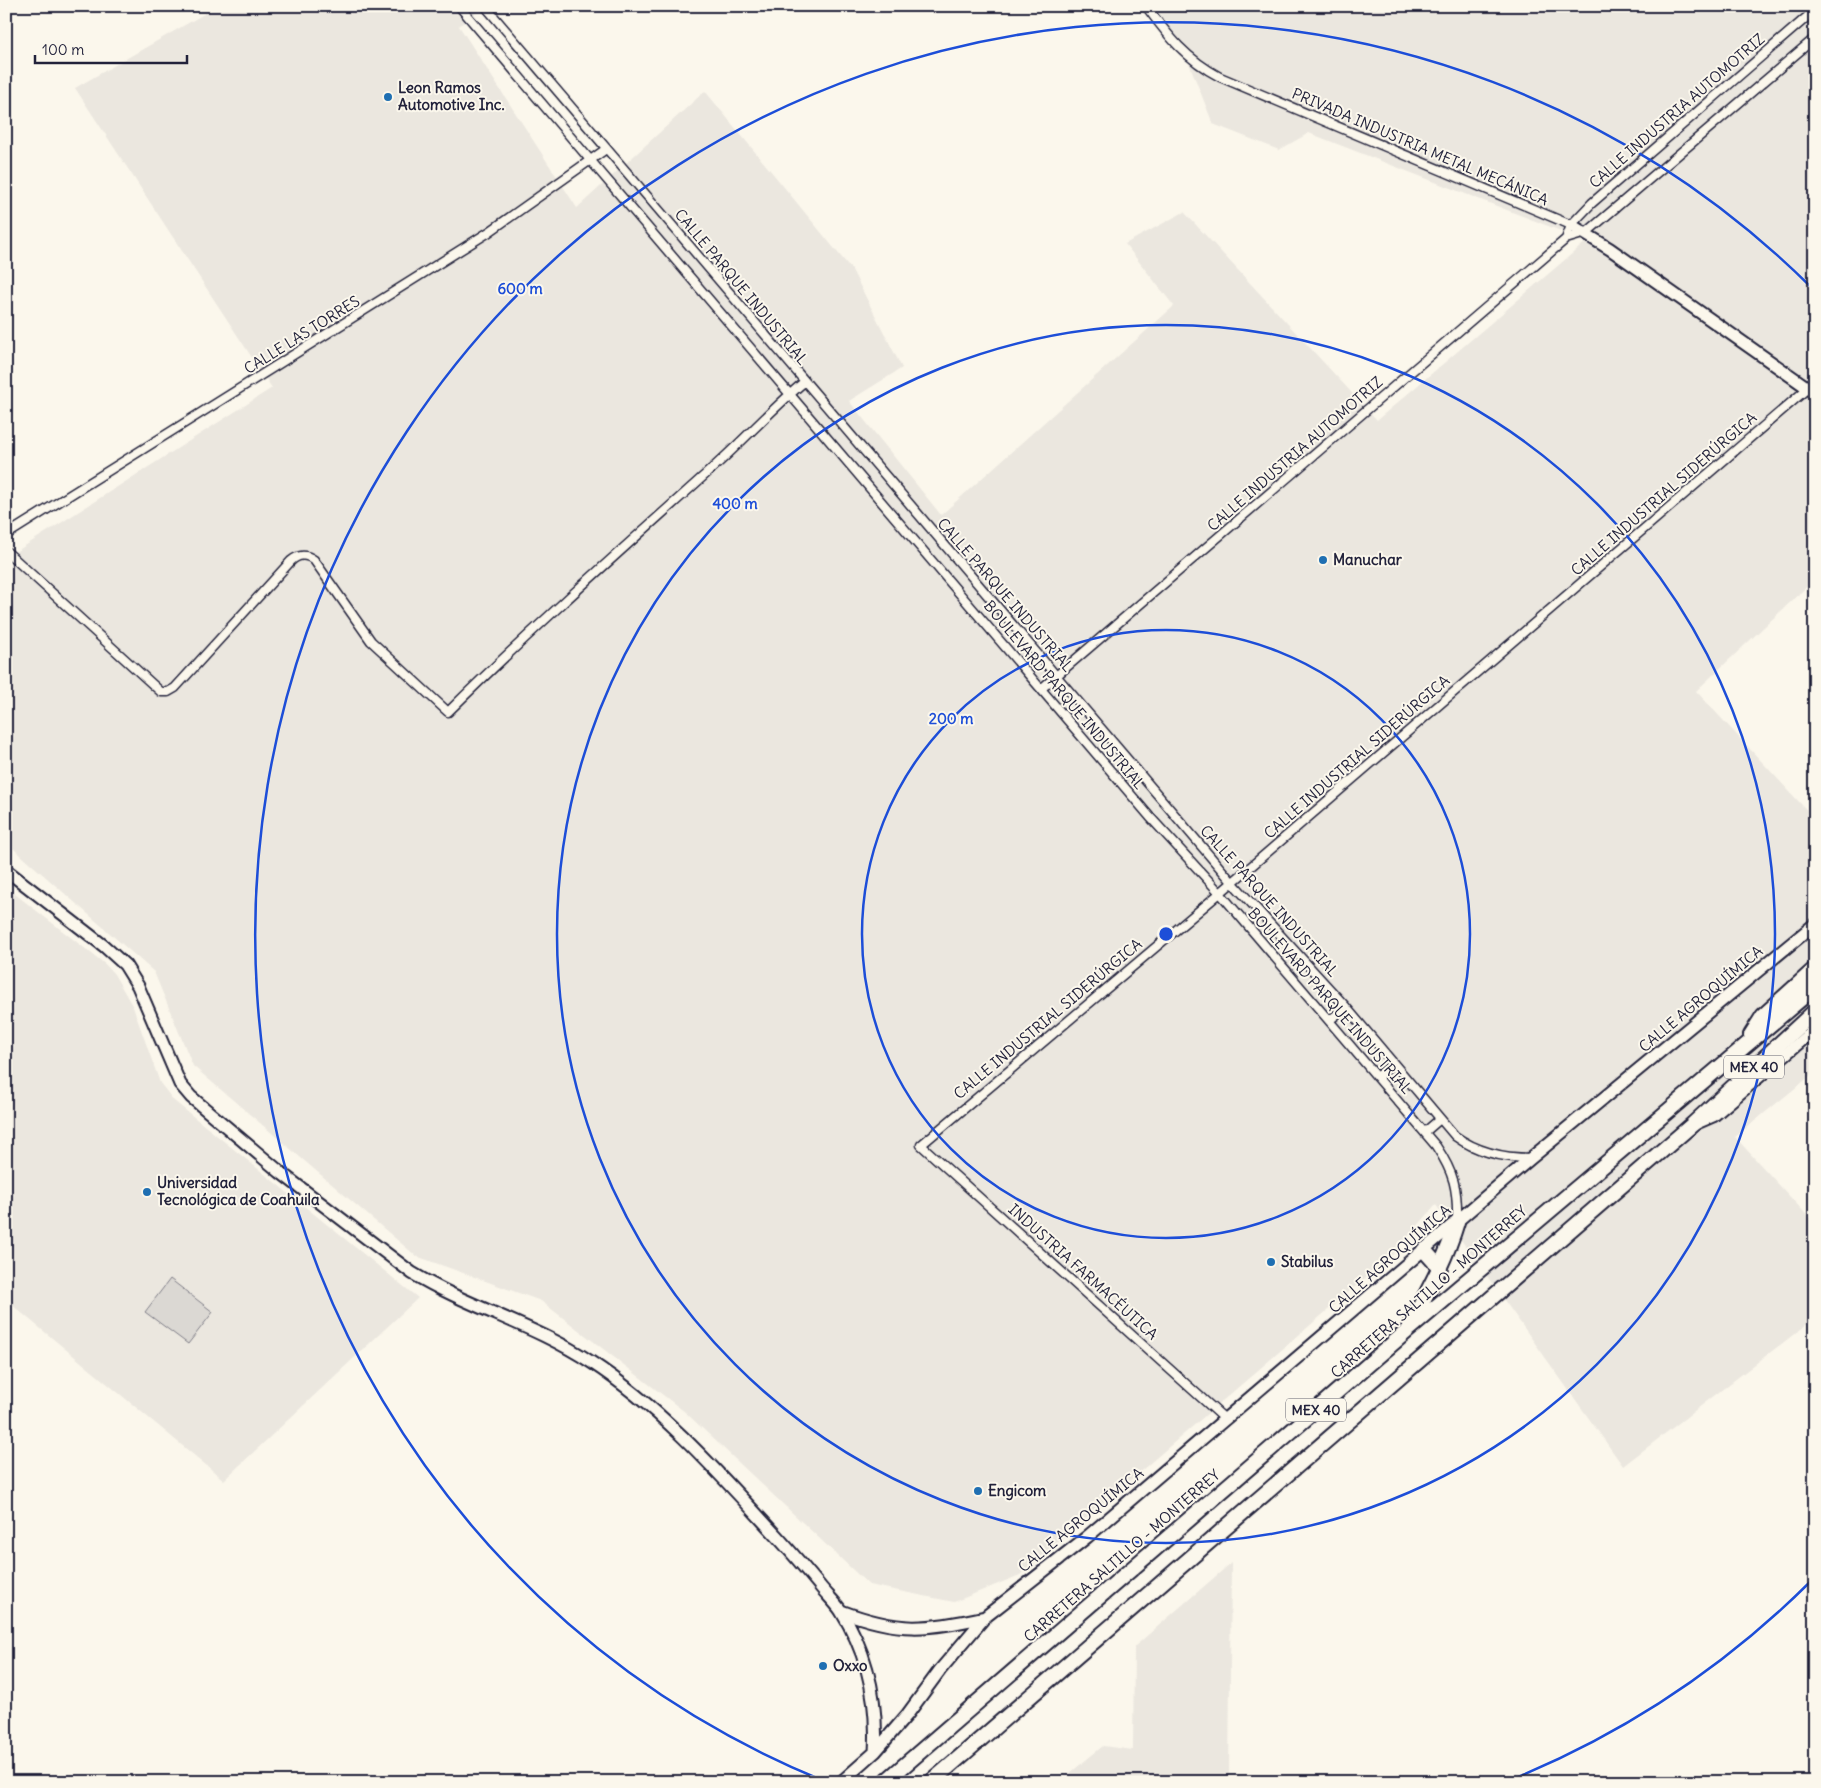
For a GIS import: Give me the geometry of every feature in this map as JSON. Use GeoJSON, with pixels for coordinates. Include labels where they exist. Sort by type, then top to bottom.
{"type":"FeatureCollection","features":[{"type":"Feature","properties":{"kind":"highway"},"geometry":{"type":"LineString","coordinates":[[1748,1040],[1763,1016],[1815,969]]}},
{"type":"Feature","properties":{"kind":"highway","name":"CARRETERA SALTILLO - MONTERREY"},"geometry":{"type":"LineString","coordinates":[[885,1782],[1406,1332],[1748,1040],[1815,987]]}},
{"type":"Feature","properties":{"kind":"highway","name":"MEX 40"},"geometry":{"type":"LineString","coordinates":[[931,1782],[1693,1124],[1815,1011]]}},
{"type":"Feature","properties":{"kind":"highway"},"geometry":{"type":"LineString","coordinates":[[1406,1332],[1440,1268],[1457,1222]]}},
{"type":"Feature","properties":{"kind":"highway"},"geometry":{"type":"LineString","coordinates":[[1424,1250],[1440,1268]]}},
{"type":"Feature","properties":{"kind":"street"},"geometry":{"type":"LineString","coordinates":[[459,6],[591,161]]}},
{"type":"Feature","properties":{"kind":"street","name":"CALLE PARQUE INDUSTRIAL"},"geometry":{"type":"LineString","coordinates":[[485,6],[1232,882],[1346,1008],[1455,1136],[1466,1144],[1497,1155],[1531,1158]]}},
{"type":"Feature","properties":{"kind":"street","name":"PRIVADA INDUSTRIA METAL MECÁNICA"},"geometry":{"type":"LineString","coordinates":[[1146,6],[1190,59],[1220,77],[1570,225]]}},
{"type":"Feature","properties":{"kind":"street","name":"CALLE INDUSTRIA AUTOMOTRIZ"},"geometry":{"type":"LineString","coordinates":[[1570,225],[1627,172],[1815,10]]}},
{"type":"Feature","properties":{"kind":"street","name":"CALLE INDUSTRIA AUTOMOTRIZ"},"geometry":{"type":"LineString","coordinates":[[1041,689],[1566,239],[1586,233],[1815,38]]}},
{"type":"Feature","properties":{"kind":"street","name":"CALLE LAS TORRES"},"geometry":{"type":"LineString","coordinates":[[6,535],[481,238],[606,149]]}},
{"type":"Feature","properties":{"kind":"street","name":"BOULEVARD PARQUE INDUSTRIAL"},"geometry":{"type":"LineString","coordinates":[[591,161],[1150,817],[1220,893],[1425,1132],[1450,1166],[1458,1198],[1457,1222]]}},
{"type":"Feature","properties":{"kind":"street"},"geometry":{"type":"LineString","coordinates":[[1566,239],[1570,225],[1586,233],[1812,390]]}},
{"type":"Feature","properties":{"kind":"street"},"geometry":{"type":"LineString","coordinates":[[6,551],[161,692],[168,692],[175,688],[292,561],[296,557],[305,555],[314,560],[371,641],[448,712],[562,602],[722,460],[804,382]]}},
{"type":"Feature","properties":{"kind":"street","name":"CALLE INDUSTRIAL SIDERÚRGICA"},"geometry":{"type":"LineString","coordinates":[[922,1145],[1812,390]]}},
{"type":"Feature","properties":{"kind":"street"},"geometry":{"type":"LineString","coordinates":[[6,870],[104,946],[125,965],[138,986],[180,1084],[192,1097],[280,1172],[412,1273],[445,1292],[550,1338],[590,1361],[632,1390],[735,1491],[788,1548],[841,1611],[866,1663],[877,1725],[875,1752]]}},
{"type":"Feature","properties":{"kind":"street","name":"CALLE AGROQUÍMICA"},"geometry":{"type":"LineString","coordinates":[[985,1617],[1087,1538],[1531,1158],[1815,924]]}},
{"type":"Feature","properties":{"kind":"street"},"geometry":{"type":"LineString","coordinates":[[1330,1020],[1346,1008]]}},
{"type":"Feature","properties":{"kind":"street"},"geometry":{"type":"LineString","coordinates":[[1693,1124],[1713,1116],[1815,1029]]}},
{"type":"Feature","properties":{"kind":"street"},"geometry":{"type":"LineString","coordinates":[[1377,1077],[1393,1064]]}},
{"type":"Feature","properties":{"kind":"street"},"geometry":{"type":"LineString","coordinates":[[1425,1132],[1440,1119]]}},
{"type":"Feature","properties":{"kind":"street","name":"INDUSTRIA FARMACÉUTICA"},"geometry":{"type":"LineString","coordinates":[[922,1145],[1226,1420]]}},
{"type":"Feature","properties":{"kind":"street"},"geometry":{"type":"LineString","coordinates":[[841,1611],[865,1620],[900,1627],[924,1629],[985,1617]]}},
{"type":"Feature","properties":{"kind":"street"},"geometry":{"type":"LineString","coordinates":[[841,1782],[875,1752],[985,1617]]}},
{"type":"Feature","properties":{"kind":"shaded area"},"geometry":{"type":"Polygon","coordinates":[[[218,6],[485,6],[459,26],[577,208],[705,91],[852,270],[902,368],[849,401],[941,515],[1174,306],[1125,244],[1184,212],[1377,420],[1587,241],[1309,133],[1279,150],[1213,124],[1187,58],[1155,6],[1815,6],[1815,579],[1696,691],[1815,819],[1815,1072],[1735,1137],[1815,1224],[1815,1318],[1623,1466],[1436,1205],[1393,1254],[1020,1575],[954,1602],[869,1585],[685,1412],[541,1301],[416,1256],[193,1066],[154,972],[6,842],[6,558],[272,388],[75,88],[218,6]]]}},
{"type":"Feature","properties":{"kind":"shaded area","name":"Universidad Tecnológica de Coahuila"},"geometry":{"type":"Polygon","coordinates":[[[6,887],[105,964],[114,974],[133,1007],[160,1083],[174,1101],[418,1298],[224,1480],[6,1300],[6,887]]]}},
{"type":"Feature","properties":{"kind":"shaded area"},"geometry":{"type":"Polygon","coordinates":[[[170,1279],[213,1312],[188,1344],[145,1312],[170,1279]]]}},
{"type":"Feature","properties":{"kind":"shaded area"},"geometry":{"type":"Polygon","coordinates":[[[1231,1563],[1229,1778],[1242,1782],[1059,1782],[1103,1746],[1133,1750],[1134,1647],[1231,1563]]]}},
{"type":"Feature","properties":{"kind":"place","name":"Leon Ramos Automotive Inc."},"geometry":{"type":"Point","coordinates":[388,97]}},
{"type":"Feature","properties":{"kind":"place","name":"Manuchar"},"geometry":{"type":"Point","coordinates":[1323,560]}},
{"type":"Feature","properties":{"kind":"place","name":"Universidad Tecnológica de Coahuila"},"geometry":{"type":"Point","coordinates":[147,1192]}},
{"type":"Feature","properties":{"kind":"place","name":"Stabilus"},"geometry":{"type":"Point","coordinates":[1271,1262]}},
{"type":"Feature","properties":{"kind":"place","name":"Engicom"},"geometry":{"type":"Point","coordinates":[978,1491]}},
{"type":"Feature","properties":{"kind":"place","name":"Oxxo"},"geometry":{"type":"Point","coordinates":[823,1666]}}]}
